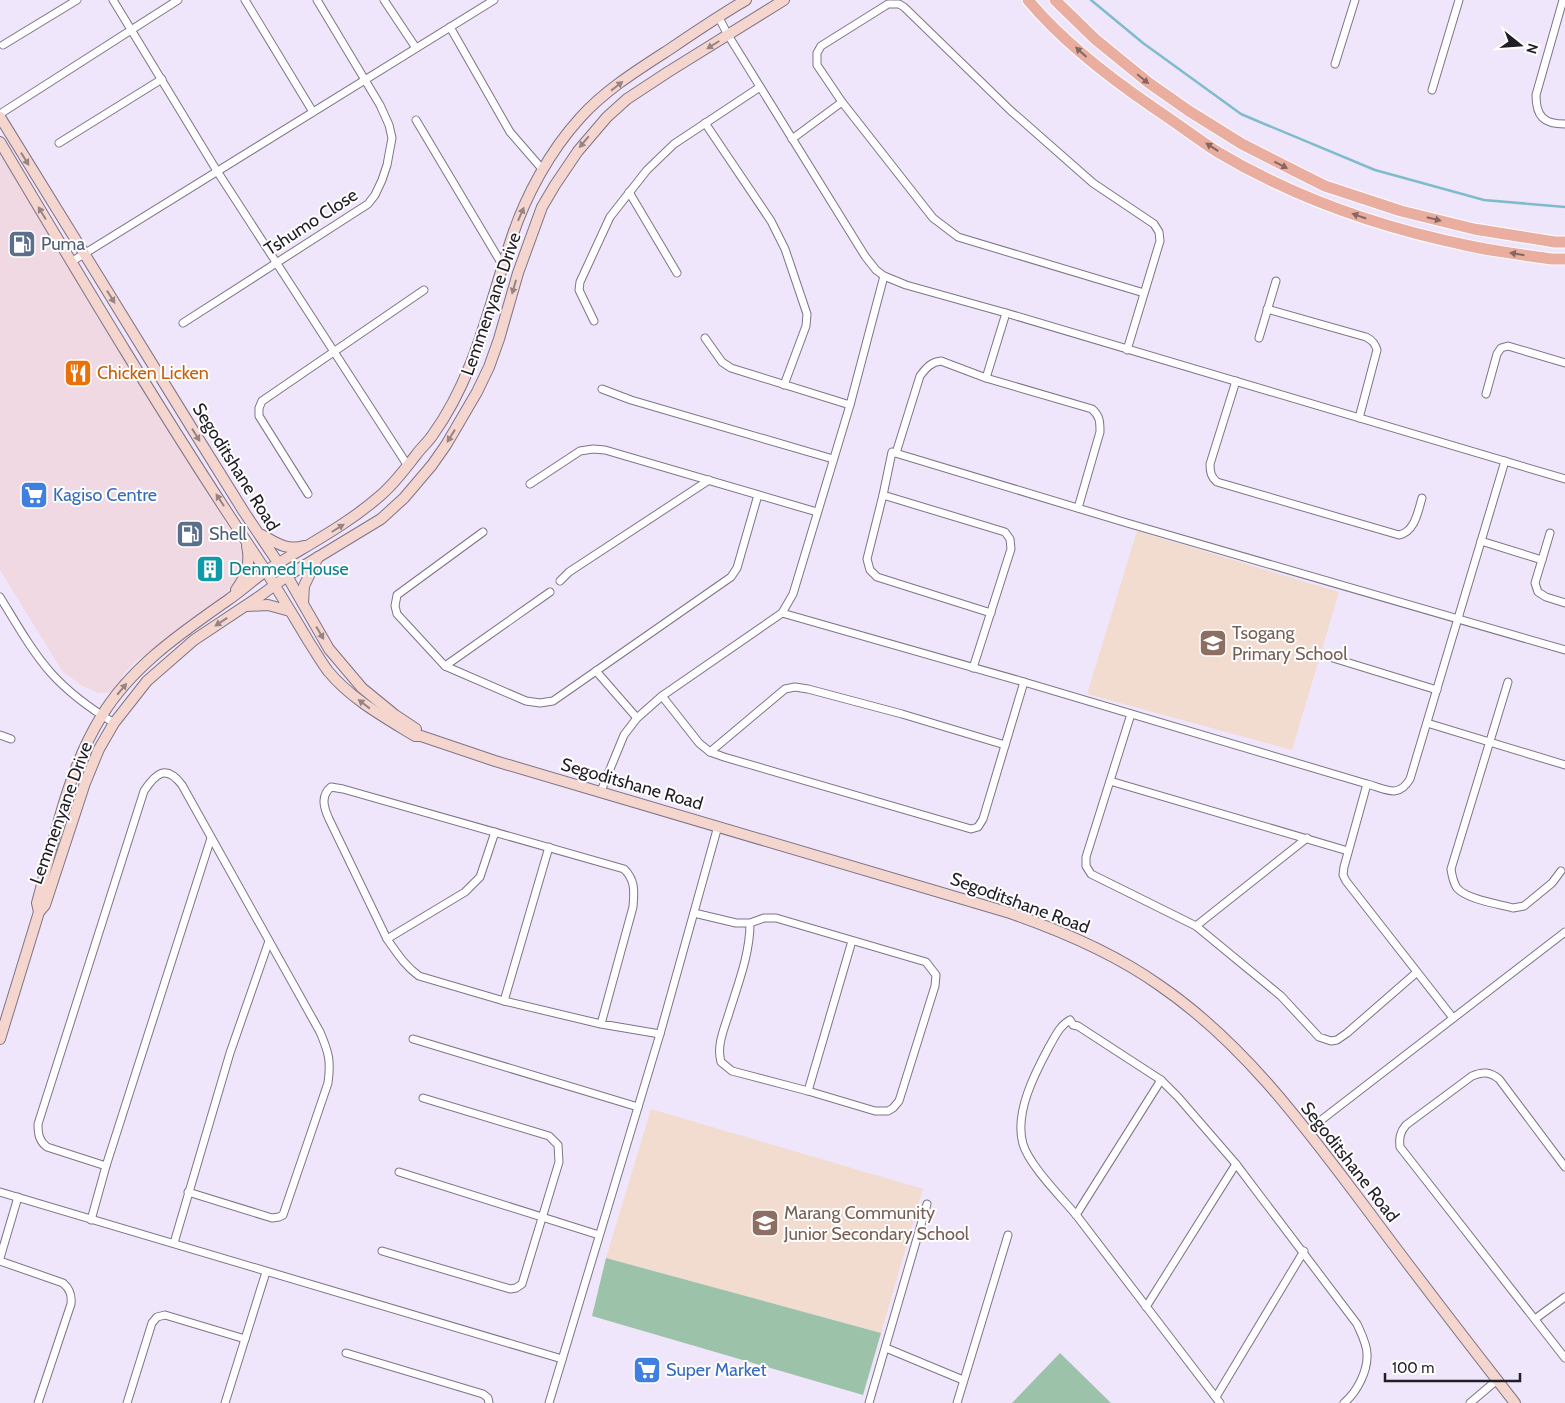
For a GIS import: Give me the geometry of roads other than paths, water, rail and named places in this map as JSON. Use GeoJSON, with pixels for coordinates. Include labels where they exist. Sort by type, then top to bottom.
{"type":"FeatureCollection","features":[{"type":"Feature","properties":{"kind":"main road","name":"Lemmenyane Drive"},"geometry":{"type":"LineString","coordinates":[[39,912],[37,903],[73,776],[101,716],[135,674],[153,656],[187,628],[232,598],[266,572],[350,521],[393,484],[431,438],[450,409],[461,387],[474,358],[519,219],[543,170],[562,140],[581,117],[631,74],[718,16],[746,0]]}},
{"type":"Feature","properties":{"kind":"main road","name":"Lemmenyane Drive"},"geometry":{"type":"LineString","coordinates":[[0,1038],[39,912],[45,905],[85,784],[99,749],[114,723],[147,681],[194,640],[287,576],[380,519],[404,498],[446,444],[464,416],[489,367],[500,338],[518,273],[542,207],[578,150],[606,117],[627,99],[784,0]]}},
{"type":"Feature","properties":{"kind":"main road"},"geometry":{"type":"LineString","coordinates":[[1028,0],[1037,11],[1084,54],[1140,98],[1216,150],[1282,186],[1315,200],[1398,229],[1472,247],[1565,260]]}},
{"type":"Feature","properties":{"kind":"main road"},"geometry":{"type":"LineString","coordinates":[[1055,0],[1095,39],[1148,83],[1189,112],[1242,144],[1325,186],[1402,211],[1474,229],[1565,242]]}},
{"type":"Feature","properties":{"kind":"main road","name":"Segoditshane Road"},"geometry":{"type":"LineString","coordinates":[[0,116],[188,422],[287,576],[329,649],[362,688],[395,715],[418,730],[421,736]]}},
{"type":"Feature","properties":{"kind":"main road","name":"Segoditshane Road"},"geometry":{"type":"LineString","coordinates":[[0,142],[71,262],[327,670],[351,694],[374,711],[415,736],[421,736],[495,761],[1010,913],[1079,939],[1121,961],[1159,985],[1220,1034],[1258,1073],[1307,1131],[1515,1403]]}},
{"type":"Feature","properties":{"kind":"main road"},"geometry":{"type":"LineString","coordinates":[[259,533],[287,548],[296,549],[311,544]]}},
{"type":"Feature","properties":{"kind":"main road"},"geometry":{"type":"LineString","coordinates":[[232,598],[248,568],[250,556],[246,542]]}},
{"type":"Feature","properties":{"kind":"main road"},"geometry":{"type":"LineString","coordinates":[[303,605],[302,592],[319,556]]}},
{"type":"Feature","properties":{"kind":"main road"},"geometry":{"type":"LineString","coordinates":[[246,606],[268,605],[290,611]]}},
{"type":"Feature","properties":{"kind":"street"},"geometry":{"type":"LineString","coordinates":[[3,45],[77,0]]}},
{"type":"Feature","properties":{"kind":"street"},"geometry":{"type":"LineString","coordinates":[[113,0],[217,171],[408,466]]}},
{"type":"Feature","properties":{"kind":"street"},"geometry":{"type":"LineString","coordinates":[[0,116],[178,0]]}},
{"type":"Feature","properties":{"kind":"street"},"geometry":{"type":"LineString","coordinates":[[245,0],[313,112]]}},
{"type":"Feature","properties":{"kind":"street","name":"Tshumo Close"},"geometry":{"type":"LineString","coordinates":[[183,323],[368,204],[379,188],[392,138],[386,118],[365,79],[317,0]]}},
{"type":"Feature","properties":{"kind":"street"},"geometry":{"type":"LineString","coordinates":[[384,0],[416,48]]}},
{"type":"Feature","properties":{"kind":"street"},"geometry":{"type":"LineString","coordinates":[[71,262],[494,0]]}},
{"type":"Feature","properties":{"kind":"street"},"geometry":{"type":"LineString","coordinates":[[1335,64],[1355,0]]}},
{"type":"Feature","properties":{"kind":"street"},"geometry":{"type":"LineString","coordinates":[[1432,90],[1460,0]]}},
{"type":"Feature","properties":{"kind":"street"},"geometry":{"type":"LineString","coordinates":[[1562,0],[1536,95],[1536,105],[1539,115],[1547,122],[1565,124]]}},
{"type":"Feature","properties":{"kind":"street"},"geometry":{"type":"LineString","coordinates":[[1127,350],[1160,241],[1159,232],[1154,224],[1093,183],[1010,110],[904,7],[898,4],[888,4],[822,46],[817,53],[816,65],[842,102],[933,218],[958,237],[1144,293]]}},
{"type":"Feature","properties":{"kind":"street"},"geometry":{"type":"LineString","coordinates":[[718,16],[865,256],[876,270],[884,276],[906,285],[1565,479]]}},
{"type":"Feature","properties":{"kind":"street"},"geometry":{"type":"LineString","coordinates":[[450,27],[510,132],[543,170]]}},
{"type":"Feature","properties":{"kind":"street"},"geometry":{"type":"LineString","coordinates":[[60,144],[162,79]]}},
{"type":"Feature","properties":{"kind":"street"},"geometry":{"type":"LineString","coordinates":[[594,321],[579,290],[580,282],[610,217],[647,170],[674,144],[760,86]]}},
{"type":"Feature","properties":{"kind":"street"},"geometry":{"type":"LineString","coordinates":[[792,139],[842,102]]}},
{"type":"Feature","properties":{"kind":"street"},"geometry":{"type":"LineString","coordinates":[[416,120],[503,267]]}},
{"type":"Feature","properties":{"kind":"street"},"geometry":{"type":"LineString","coordinates":[[705,123],[772,221],[785,249],[807,314],[806,326],[784,385]]}},
{"type":"Feature","properties":{"kind":"street"},"geometry":{"type":"LineString","coordinates":[[629,192],[678,273]]}},
{"type":"Feature","properties":{"kind":"street"},"geometry":{"type":"LineString","coordinates":[[601,791],[624,735],[637,718],[662,696],[782,613],[793,594],[850,404],[884,276]]}},
{"type":"Feature","properties":{"kind":"street"},"geometry":{"type":"LineString","coordinates":[[1259,338],[1276,281]]}},
{"type":"Feature","properties":{"kind":"street"},"geometry":{"type":"LineString","coordinates":[[308,494],[260,416],[259,408],[262,401],[424,290]]}},
{"type":"Feature","properties":{"kind":"street"},"geometry":{"type":"LineString","coordinates":[[1267,309],[1372,340],[1377,350],[1359,418]]}},
{"type":"Feature","properties":{"kind":"street"},"geometry":{"type":"LineString","coordinates":[[986,378],[1006,314]]}},
{"type":"Feature","properties":{"kind":"street"},"geometry":{"type":"LineString","coordinates":[[705,338],[722,362],[731,368],[850,404]]}},
{"type":"Feature","properties":{"kind":"street"},"geometry":{"type":"LineString","coordinates":[[1486,394],[1497,354],[1502,348],[1508,346],[1565,363]]}},
{"type":"Feature","properties":{"kind":"street"},"geometry":{"type":"LineString","coordinates":[[896,454],[920,376],[928,366],[934,362],[941,361],[986,378],[1092,409],[1097,413],[1100,420],[1100,432],[1078,508]]}},
{"type":"Feature","properties":{"kind":"street"},"geometry":{"type":"LineString","coordinates":[[1236,381],[1210,464],[1212,478],[1217,482],[1400,535],[1405,534],[1413,525],[1422,498]]}},
{"type":"Feature","properties":{"kind":"street"},"geometry":{"type":"LineString","coordinates":[[602,389],[631,400],[833,459]]}},
{"type":"Feature","properties":{"kind":"street"},"geometry":{"type":"LineString","coordinates":[[530,484],[580,451],[592,449],[605,450],[817,512]]}},
{"type":"Feature","properties":{"kind":"street"},"geometry":{"type":"LineString","coordinates":[[991,613],[877,577],[870,570],[867,560],[892,452],[1565,650]]}},
{"type":"Feature","properties":{"kind":"street"},"geometry":{"type":"LineString","coordinates":[[782,613],[1024,682],[1367,784],[1398,791],[1403,789],[1410,779],[1505,461]]}},
{"type":"Feature","properties":{"kind":"street"},"geometry":{"type":"LineString","coordinates":[[560,581],[569,572],[710,480]]}},
{"type":"Feature","properties":{"kind":"street"},"geometry":{"type":"LineString","coordinates":[[484,532],[397,595],[395,606],[397,614],[445,666],[526,701],[540,703],[553,700],[731,577],[737,568],[758,495]]}},
{"type":"Feature","properties":{"kind":"street"},"geometry":{"type":"LineString","coordinates":[[883,495],[1005,532],[1010,539],[1010,549],[973,668]]}},
{"type":"Feature","properties":{"kind":"street"},"geometry":{"type":"LineString","coordinates":[[1550,533],[1535,583],[1538,592],[1546,597],[1565,602]]}},
{"type":"Feature","properties":{"kind":"street"},"geometry":{"type":"LineString","coordinates":[[1481,541],[1542,560]]}},
{"type":"Feature","properties":{"kind":"street"},"geometry":{"type":"LineString","coordinates":[[445,666],[550,592]]}},
{"type":"Feature","properties":{"kind":"street"},"geometry":{"type":"LineString","coordinates":[[0,596],[25,638],[50,672],[68,690],[101,716],[114,723]]}},
{"type":"Feature","properties":{"kind":"street"},"geometry":{"type":"LineString","coordinates":[[1333,658],[1437,690]]}},
{"type":"Feature","properties":{"kind":"street"},"geometry":{"type":"LineString","coordinates":[[596,671],[637,718]]}},
{"type":"Feature","properties":{"kind":"street"},"geometry":{"type":"LineString","coordinates":[[662,696],[699,744],[710,752],[971,829],[978,827],[984,818],[1024,682]]}},
{"type":"Feature","properties":{"kind":"street"},"geometry":{"type":"LineString","coordinates":[[1508,682],[1452,869],[1453,880],[1456,886],[1465,894],[1513,908],[1519,908],[1552,883],[1561,871]]}},
{"type":"Feature","properties":{"kind":"street"},"geometry":{"type":"LineString","coordinates":[[710,752],[785,689],[795,687],[902,714],[1005,745]]}},
{"type":"Feature","properties":{"kind":"street"},"geometry":{"type":"LineString","coordinates":[[1131,714],[1086,857],[1086,866],[1091,874],[1196,926],[1281,996],[1319,1037],[1331,1041],[1337,1040],[1347,1033],[1416,973]]}},
{"type":"Feature","properties":{"kind":"street"},"geometry":{"type":"LineString","coordinates":[[1427,723],[1565,765]]}},
{"type":"Feature","properties":{"kind":"street"},"geometry":{"type":"LineString","coordinates":[[0,735],[11,739]]}},
{"type":"Feature","properties":{"kind":"street"},"geometry":{"type":"LineString","coordinates":[[106,1166],[42,1144],[39,1138],[38,1124],[144,792],[156,775],[167,772],[175,775],[182,785],[320,1032],[328,1050],[330,1065],[328,1083],[285,1212],[279,1217],[272,1218],[188,1192]]}},
{"type":"Feature","properties":{"kind":"street"},"geometry":{"type":"LineString","coordinates":[[1110,781],[1348,851]]}},
{"type":"Feature","properties":{"kind":"street"},"geometry":{"type":"LineString","coordinates":[[1367,784],[1343,874],[1346,881],[1416,973],[1453,1018]]}},
{"type":"Feature","properties":{"kind":"street"},"geometry":{"type":"LineString","coordinates":[[601,1024],[634,907],[634,890],[631,877],[624,870],[343,788],[331,787],[326,791],[323,798],[324,808],[329,819],[387,939],[410,970],[419,976],[504,1000],[601,1024],[660,1034]]}},
{"type":"Feature","properties":{"kind":"street"},"geometry":{"type":"LineString","coordinates":[[549,1403],[660,1034],[718,826]]}},
{"type":"Feature","properties":{"kind":"street"},"geometry":{"type":"LineString","coordinates":[[387,939],[465,892],[473,885],[480,877],[495,832]]}},
{"type":"Feature","properties":{"kind":"street"},"geometry":{"type":"LineString","coordinates":[[91,1220],[106,1166],[211,838]]}},
{"type":"Feature","properties":{"kind":"street"},"geometry":{"type":"LineString","coordinates":[[1196,926],[1307,838]]}},
{"type":"Feature","properties":{"kind":"street"},"geometry":{"type":"LineString","coordinates":[[504,1000],[549,847]]}},
{"type":"Feature","properties":{"kind":"street"},"geometry":{"type":"LineString","coordinates":[[694,913],[736,923],[750,923],[764,918],[776,918],[926,962],[936,975],[935,986],[900,1101],[893,1108],[888,1111],[874,1112],[808,1091],[732,1071],[722,1062],[719,1047],[746,959],[750,940],[750,923]]}},
{"type":"Feature","properties":{"kind":"street"},"geometry":{"type":"LineString","coordinates":[[1307,1131],[1565,932]]}},
{"type":"Feature","properties":{"kind":"street"},"geometry":{"type":"LineString","coordinates":[[174,1243],[230,1053],[269,941]]}},
{"type":"Feature","properties":{"kind":"street"},"geometry":{"type":"LineString","coordinates":[[808,1091],[852,941]]}},
{"type":"Feature","properties":{"kind":"street"},"geometry":{"type":"LineString","coordinates":[[1304,1252],[1218,1400],[1076,1215],[1028,1156],[1023,1142],[1021,1127],[1025,1102],[1032,1079],[1060,1027],[1070,1020],[1073,1025],[1078,1026],[1161,1080],[1236,1164],[1304,1252],[1357,1324],[1363,1336],[1367,1354],[1366,1367],[1355,1390],[1344,1403]]}},
{"type":"Feature","properties":{"kind":"street"},"geometry":{"type":"LineString","coordinates":[[413,1039],[638,1107]]}},
{"type":"Feature","properties":{"kind":"street"},"geometry":{"type":"LineString","coordinates":[[1565,1167],[1499,1079],[1492,1074],[1481,1072],[1472,1076],[1406,1125],[1399,1139],[1400,1147],[1565,1358]]}},
{"type":"Feature","properties":{"kind":"street"},"geometry":{"type":"LineString","coordinates":[[1076,1215],[1161,1080]]}},
{"type":"Feature","properties":{"kind":"street"},"geometry":{"type":"LineString","coordinates":[[382,1251],[513,1289],[522,1284],[559,1162],[560,1153],[558,1145],[549,1136],[423,1098]]}},
{"type":"Feature","properties":{"kind":"street"},"geometry":{"type":"LineString","coordinates":[[1146,1307],[1236,1164]]}},
{"type":"Feature","properties":{"kind":"street"},"geometry":{"type":"LineString","coordinates":[[399,1172],[599,1235]]}},
{"type":"Feature","properties":{"kind":"street"},"geometry":{"type":"LineString","coordinates":[[0,1192],[562,1359]]}},
{"type":"Feature","properties":{"kind":"street"},"geometry":{"type":"LineString","coordinates":[[18,1197],[0,1259],[63,1283],[71,1293],[70,1304],[38,1403]]}},
{"type":"Feature","properties":{"kind":"street"},"geometry":{"type":"LineString","coordinates":[[869,1403],[927,1204]]}},
{"type":"Feature","properties":{"kind":"street"},"geometry":{"type":"LineString","coordinates":[[957,1403],[1008,1235]]}},
{"type":"Feature","properties":{"kind":"street"},"geometry":{"type":"LineString","coordinates":[[225,1403],[266,1272]]}},
{"type":"Feature","properties":{"kind":"street"},"geometry":{"type":"LineString","coordinates":[[1536,1319],[1565,1297]]}},
{"type":"Feature","properties":{"kind":"street"},"geometry":{"type":"LineString","coordinates":[[127,1403],[152,1323],[157,1318],[165,1315],[245,1339]]}},
{"type":"Feature","properties":{"kind":"street"},"geometry":{"type":"LineString","coordinates":[[886,1348],[963,1380]]}},
{"type":"Feature","properties":{"kind":"street"},"geometry":{"type":"LineString","coordinates":[[346,1352],[483,1394],[488,1398],[489,1403]]}},
{"type":"Feature","properties":{"kind":"street"},"geometry":{"type":"LineString","coordinates":[[1470,1403],[1498,1380]]}},
{"type":"Feature","properties":{"kind":"waterway"},"geometry":{"type":"LineString","coordinates":[[1091,0],[1143,43],[1241,114],[1375,170],[1484,200],[1565,207]]}},
{"type":"Feature","properties":{"kind":"place","name":"Puma"},"geometry":{"type":"Point","coordinates":[22,244]}},
{"type":"Feature","properties":{"kind":"place","name":"Chicken Licken"},"geometry":{"type":"Point","coordinates":[78,373]}},
{"type":"Feature","properties":{"kind":"place","name":"Kagiso Centre"},"geometry":{"type":"Point","coordinates":[34,495]}},
{"type":"Feature","properties":{"kind":"place","name":"Shell"},"geometry":{"type":"Point","coordinates":[190,534]}},
{"type":"Feature","properties":{"kind":"place","name":"Denmed House"},"geometry":{"type":"Point","coordinates":[210,569]}},
{"type":"Feature","properties":{"kind":"place","name":"Tsogang Primary School"},"geometry":{"type":"Point","coordinates":[1213,643]}},
{"type":"Feature","properties":{"kind":"place","name":"Marang Community Junior Secondary School"},"geometry":{"type":"Point","coordinates":[765,1223]}},
{"type":"Feature","properties":{"kind":"place","name":"Super Market"},"geometry":{"type":"Point","coordinates":[647,1370]}}]}
